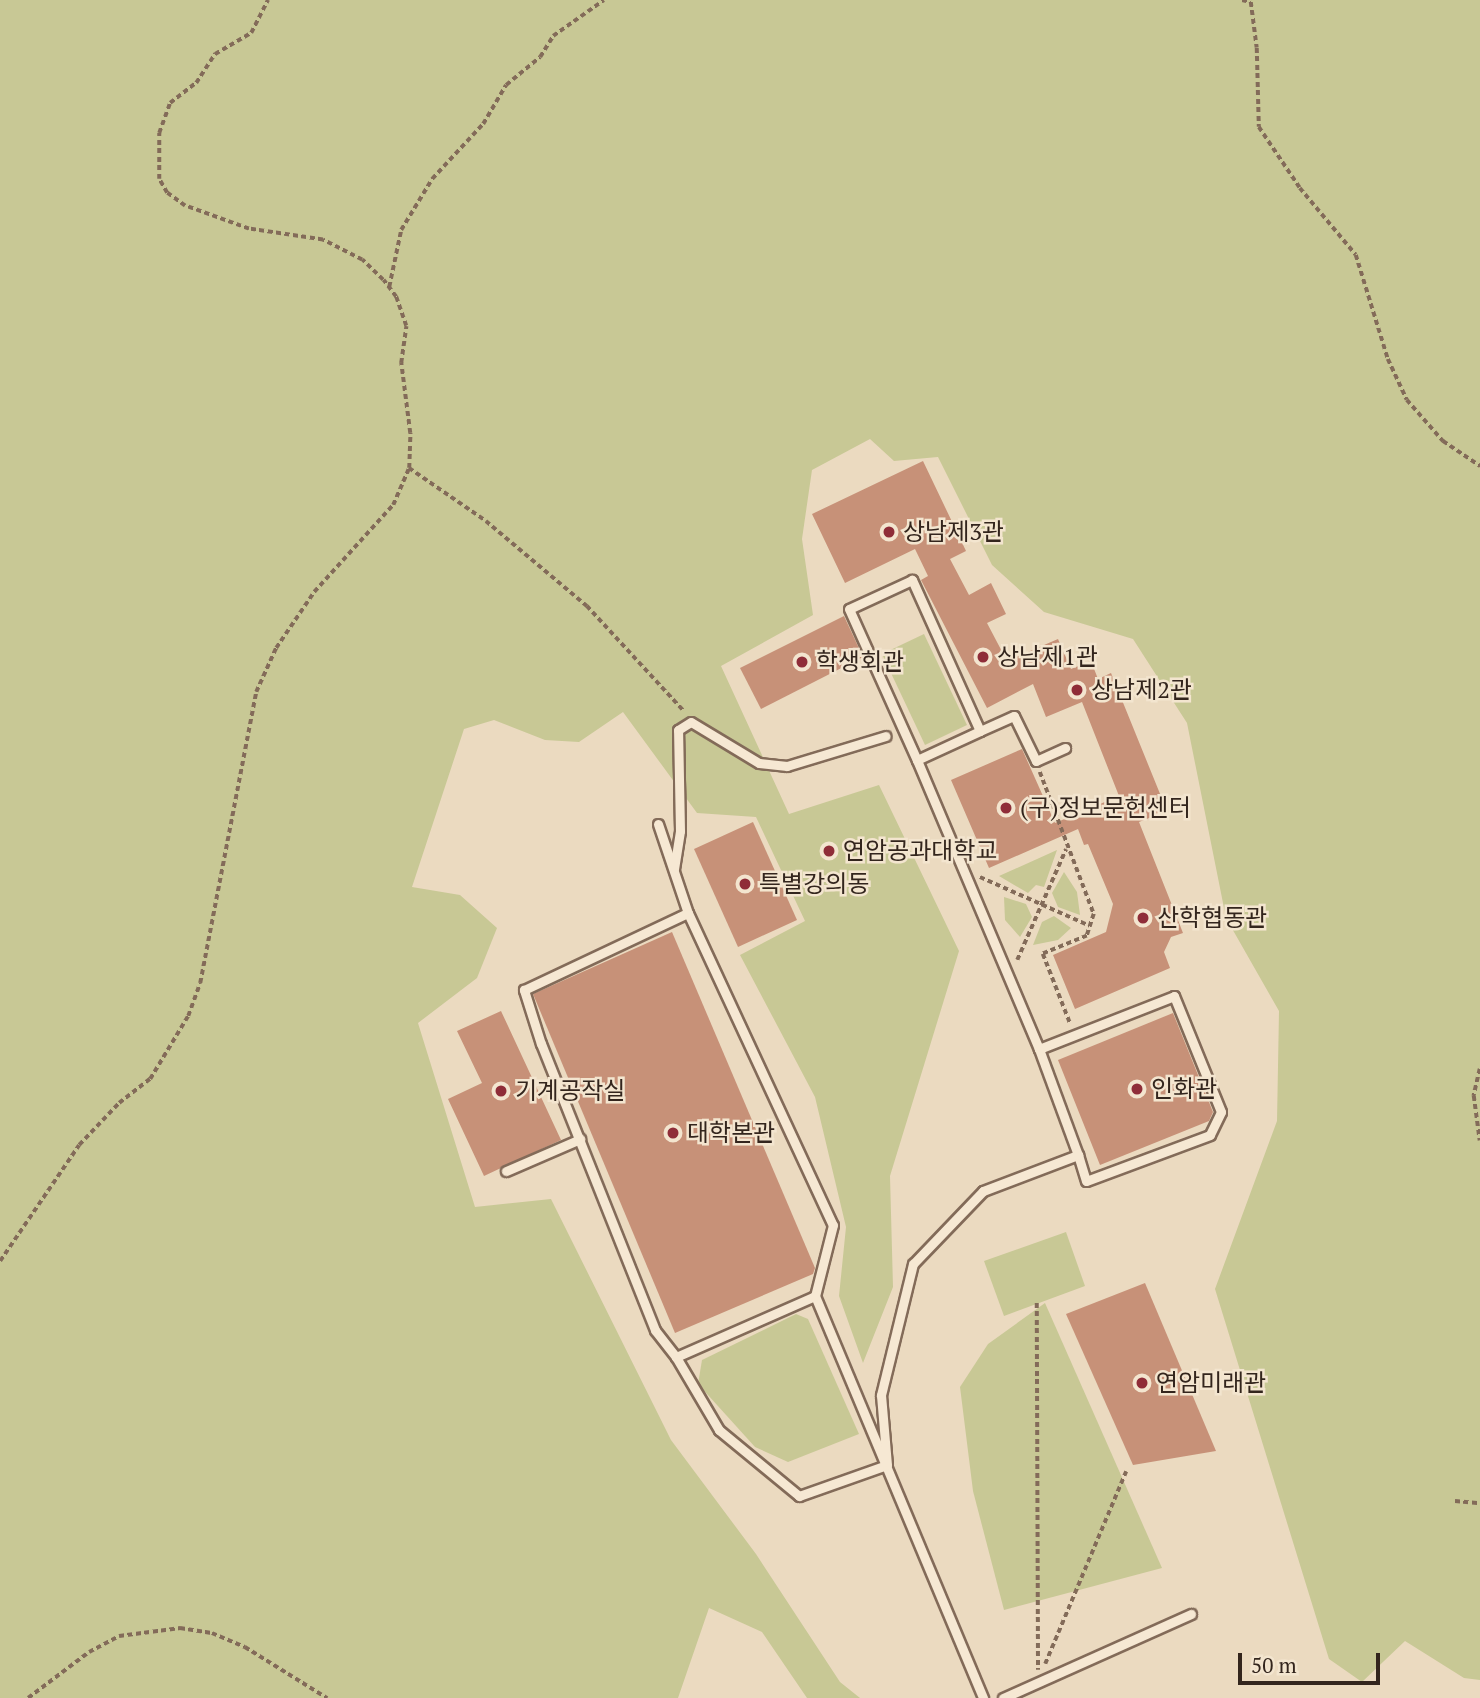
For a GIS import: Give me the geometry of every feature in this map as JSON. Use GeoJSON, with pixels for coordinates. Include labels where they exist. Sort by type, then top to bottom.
{"type":"FeatureCollection","features":[{"type":"Feature","properties":{"kind":"lane"},"geometry":{"type":"LineString","coordinates":[[980,732],[912,580],[849,608],[917,760],[1039,1048],[1086,1181],[1210,1135],[1221,1112],[1174,996],[1039,1048]]}},
{"type":"Feature","properties":{"kind":"lane"},"geometry":{"type":"LineString","coordinates":[[917,760],[1014,716],[1036,761],[1065,748]]}},
{"type":"Feature","properties":{"kind":"lane"},"geometry":{"type":"LineString","coordinates":[[674,871],[680,831],[678,730],[691,722],[759,763],[787,766],[886,736]]}},
{"type":"Feature","properties":{"kind":"lane"},"geometry":{"type":"LineString","coordinates":[[658,824],[688,913],[833,1225],[815,1296],[983,1698]]}},
{"type":"Feature","properties":{"kind":"lane"},"geometry":{"type":"LineString","coordinates":[[688,913],[524,990],[541,1044],[655,1330],[676,1357],[719,1430],[799,1496],[887,1465]]}},
{"type":"Feature","properties":{"kind":"lane"},"geometry":{"type":"LineString","coordinates":[[506,1171],[580,1139]]}},
{"type":"Feature","properties":{"kind":"lane"},"geometry":{"type":"LineString","coordinates":[[887,1465],[881,1395],[912,1264],[983,1191],[1078,1155]]}},
{"type":"Feature","properties":{"kind":"lane"},"geometry":{"type":"LineString","coordinates":[[676,1357],[815,1296]]}},
{"type":"Feature","properties":{"kind":"lane"},"geometry":{"type":"LineString","coordinates":[[1003,1698],[1191,1614]]}},
{"type":"Feature","properties":{"kind":"path"},"geometry":{"type":"LineString","coordinates":[[0,1261],[79,1145],[119,1103],[150,1079],[188,1016],[200,983],[256,692],[276,648],[314,592],[393,505],[409,468],[410,433],[401,363],[406,326],[389,288],[362,260],[323,240],[235,226],[185,206],[161,187],[159,133],[170,103],[195,83],[215,54],[251,33],[268,0]]}},
{"type":"Feature","properties":{"kind":"path"},"geometry":{"type":"LineString","coordinates":[[389,288],[401,230],[432,179],[483,124],[506,85],[540,57],[553,36],[604,0]]}},
{"type":"Feature","properties":{"kind":"path"},"geometry":{"type":"LineString","coordinates":[[1242,0],[1251,2],[1257,48],[1259,127],[1300,188],[1356,255],[1388,359],[1407,400],[1443,441],[1480,466]]}},
{"type":"Feature","properties":{"kind":"path"},"geometry":{"type":"LineString","coordinates":[[409,468],[486,522],[587,606],[680,702],[691,722]]}},
{"type":"Feature","properties":{"kind":"path"},"geometry":{"type":"LineString","coordinates":[[1036,761],[1094,914],[1087,936],[1043,954],[1074,1035]]}},
{"type":"Feature","properties":{"kind":"path"},"geometry":{"type":"LineString","coordinates":[[1009,977],[1067,847]]}},
{"type":"Feature","properties":{"kind":"path"},"geometry":{"type":"LineString","coordinates":[[963,869],[1090,926]]}},
{"type":"Feature","properties":{"kind":"path"},"geometry":{"type":"LineString","coordinates":[[1480,1069],[1474,1109],[1480,1141]]}},
{"type":"Feature","properties":{"kind":"path"},"geometry":{"type":"LineString","coordinates":[[1037,1303],[1038,1682]]}},
{"type":"Feature","properties":{"kind":"path"},"geometry":{"type":"LineString","coordinates":[[1038,1682],[1126,1471]]}},
{"type":"Feature","properties":{"kind":"path"},"geometry":{"type":"LineString","coordinates":[[1455,1501],[1480,1503]]}},
{"type":"Feature","properties":{"kind":"path"},"geometry":{"type":"LineString","coordinates":[[28,1698],[89,1651],[119,1636],[162,1628],[197,1629],[228,1639],[327,1698]]}},
{"type":"Feature","properties":{"kind":"green space"},"geometry":{"type":"Polygon","coordinates":[[[0,0],[1480,0],[1480,1680],[1464,1678],[1405,1641],[1362,1682],[1329,1659],[1215,1289],[1277,1121],[1279,1011],[1226,918],[1187,723],[1133,639],[1044,612],[992,565],[938,457],[894,461],[870,439],[812,470],[802,539],[813,615],[721,666],[789,814],[879,785],[959,951],[890,1176],[893,1287],[863,1363],[839,1296],[846,1227],[815,1097],[740,955],[805,921],[756,817],[697,813],[623,712],[579,742],[545,740],[494,720],[464,729],[412,887],[460,895],[497,928],[477,978],[418,1023],[475,1207],[551,1199],[671,1440],[756,1554],[840,1682],[860,1698],[807,1698],[762,1632],[709,1608],[678,1698],[0,1698],[0,0]]]}},
{"type":"Feature","properties":{"kind":"green space"},"geometry":{"type":"Polygon","coordinates":[[[924,634],[967,725],[925,745],[882,654],[924,634]]]}},
{"type":"Feature","properties":{"kind":"green space"},"geometry":{"type":"Polygon","coordinates":[[[1057,850],[1044,887],[1036,885],[1028,893],[999,876],[1057,850]]]}},
{"type":"Feature","properties":{"kind":"green space"},"geometry":{"type":"Polygon","coordinates":[[[1064,872],[1077,892],[1080,915],[1058,907],[1052,893],[1064,872]]]}},
{"type":"Feature","properties":{"kind":"green space"},"geometry":{"type":"Polygon","coordinates":[[[1004,897],[1026,904],[1032,917],[1020,937],[1005,920],[1004,897]]]}},
{"type":"Feature","properties":{"kind":"green space"},"geometry":{"type":"Polygon","coordinates":[[[1054,916],[1071,928],[1058,940],[1033,945],[1042,922],[1054,916]]]}},
{"type":"Feature","properties":{"kind":"green space"},"geometry":{"type":"Polygon","coordinates":[[[1066,1232],[1085,1286],[1004,1316],[984,1261],[1066,1232]]]}},
{"type":"Feature","properties":{"kind":"green space"},"geometry":{"type":"Polygon","coordinates":[[[1045,1303],[1162,1568],[1004,1610],[973,1491],[960,1387],[988,1344],[1045,1303]]]}},
{"type":"Feature","properties":{"kind":"green space"},"geometry":{"type":"Polygon","coordinates":[[[796,1314],[808,1319],[859,1434],[788,1462],[755,1447],[698,1384],[702,1360],[796,1314]]]}},
{"type":"Feature","properties":{"kind":"building"},"geometry":{"type":"Polygon","coordinates":[[[923,461],[966,551],[950,559],[969,595],[991,583],[1006,614],[987,623],[1007,661],[1058,639],[1071,669],[1091,661],[1098,679],[1111,673],[1167,811],[1139,822],[1183,933],[1171,937],[1164,952],[1170,968],[1075,1009],[1053,955],[1106,932],[1113,904],[1088,844],[1084,845],[1078,829],[989,868],[951,780],[1022,749],[1055,823],[1119,796],[1082,702],[1046,717],[1033,684],[987,708],[921,580],[928,576],[915,549],[845,583],[812,514],[923,461]]]}},
{"type":"Feature","properties":{"kind":"building","name":"학생회관"},"geometry":{"type":"Polygon","coordinates":[[[844,616],[863,657],[761,709],[740,668],[844,616]]]}},
{"type":"Feature","properties":{"kind":"building","name":"특별강의동"},"geometry":{"type":"Polygon","coordinates":[[[753,822],[797,920],[738,947],[694,849],[753,822]]]}},
{"type":"Feature","properties":{"kind":"building","name":"대학본관"},"geometry":{"type":"Polygon","coordinates":[[[672,932],[815,1268],[813,1274],[675,1333],[533,994],[672,932]]]}},
{"type":"Feature","properties":{"kind":"building","name":"기계공작실"},"geometry":{"type":"Polygon","coordinates":[[[501,1011],[561,1140],[484,1176],[448,1099],[482,1083],[457,1031],[501,1011]]]}},
{"type":"Feature","properties":{"kind":"building","name":"인화관"},"geometry":{"type":"Polygon","coordinates":[[[1173,1013],[1213,1112],[1209,1121],[1100,1165],[1058,1060],[1173,1013]]]}},
{"type":"Feature","properties":{"kind":"building","name":"연암미래관"},"geometry":{"type":"Polygon","coordinates":[[[1145,1283],[1216,1451],[1133,1465],[1066,1314],[1145,1283]]]}},
{"type":"Feature","properties":{"kind":"place","name":"상남제3관"},"geometry":{"type":"Point","coordinates":[889,532]}},
{"type":"Feature","properties":{"kind":"place","name":"상남제1관"},"geometry":{"type":"Point","coordinates":[983,657]}},
{"type":"Feature","properties":{"kind":"place","name":"학생회관"},"geometry":{"type":"Point","coordinates":[802,662]}},
{"type":"Feature","properties":{"kind":"place","name":"상남제2관"},"geometry":{"type":"Point","coordinates":[1077,690]}},
{"type":"Feature","properties":{"kind":"place","name":"(구)정보문헌센터"},"geometry":{"type":"Point","coordinates":[1006,808]}},
{"type":"Feature","properties":{"kind":"place","name":"연암공과대학교"},"geometry":{"type":"Point","coordinates":[829,851]}},
{"type":"Feature","properties":{"kind":"place","name":"특별강의동"},"geometry":{"type":"Point","coordinates":[745,884]}},
{"type":"Feature","properties":{"kind":"place","name":"산학협동관"},"geometry":{"type":"Point","coordinates":[1143,918]}},
{"type":"Feature","properties":{"kind":"place","name":"인화관"},"geometry":{"type":"Point","coordinates":[1137,1089]}},
{"type":"Feature","properties":{"kind":"place","name":"기계공작실"},"geometry":{"type":"Point","coordinates":[501,1091]}},
{"type":"Feature","properties":{"kind":"place","name":"대학본관"},"geometry":{"type":"Point","coordinates":[673,1133]}},
{"type":"Feature","properties":{"kind":"place","name":"연암미래관"},"geometry":{"type":"Point","coordinates":[1142,1383]}}]}
